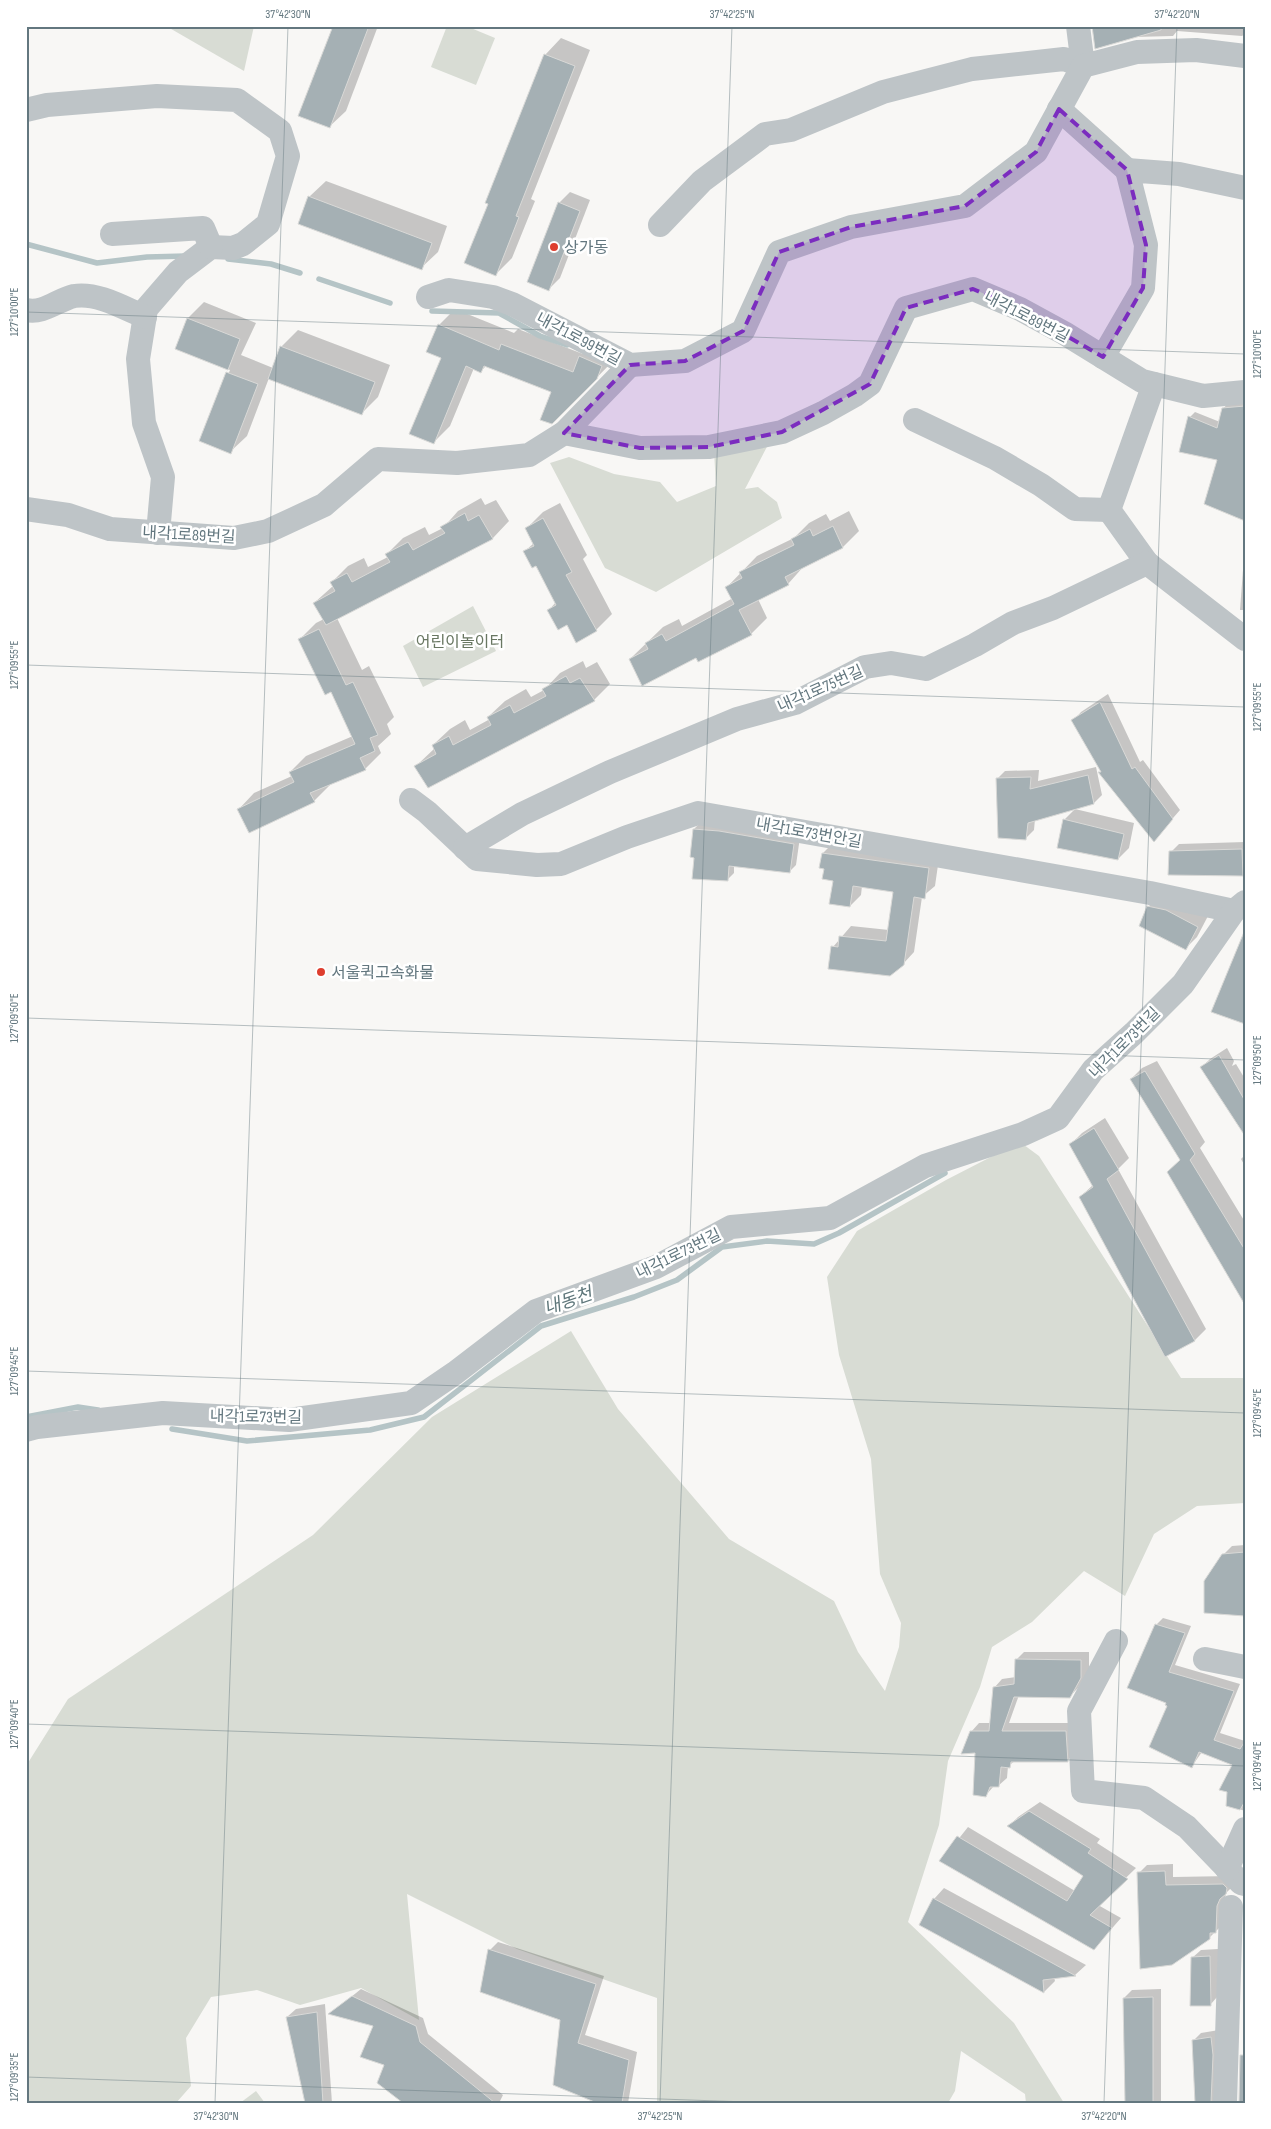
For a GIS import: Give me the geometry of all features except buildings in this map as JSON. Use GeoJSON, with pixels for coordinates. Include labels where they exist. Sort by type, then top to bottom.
{"type":"FeatureCollection","features":[{"type":"Feature","properties":{"kind":"street"},"geometry":{"type":"LineString","coordinates":[[1078,26],[1083,66]]}},
{"type":"Feature","properties":{"kind":"street"},"geometry":{"type":"LineString","coordinates":[[660,225],[702,181],[765,134],[791,130],[883,92],[972,69],[1064,58],[1083,66],[1137,52],[1196,50],[1245,56]]}},
{"type":"Feature","properties":{"kind":"street","name":"내각1로99번길"},"geometry":{"type":"LineString","coordinates":[[428,297],[449,290],[493,297],[512,304],[630,365],[685,361],[743,331],[779,252],[851,227],[965,206],[1036,152],[1083,66]]}},
{"type":"Feature","properties":{"kind":"street"},"geometry":{"type":"LineString","coordinates":[[26,110],[47,105],[157,96],[237,100],[280,130],[288,156],[268,224],[243,244],[233,248],[211,247],[178,272],[146,309],[138,359],[144,423],[163,477],[158,533]]}},
{"type":"Feature","properties":{"kind":"street"},"geometry":{"type":"LineString","coordinates":[[1059,109],[1127,170],[1146,245],[1143,288],[1102,357]]}},
{"type":"Feature","properties":{"kind":"street"},"geometry":{"type":"LineString","coordinates":[[1127,170],[1179,174],[1245,188]]}},
{"type":"Feature","properties":{"kind":"street"},"geometry":{"type":"LineString","coordinates":[[112,234],[203,228],[211,247]]}},
{"type":"Feature","properties":{"kind":"street","name":"내각1로89번길"},"geometry":{"type":"LineString","coordinates":[[564,434],[640,448],[709,447],[782,432],[847,400],[870,384],[906,308],[973,289],[1020,309],[1142,381],[1203,396],[1245,392]]}},
{"type":"Feature","properties":{"kind":"street"},"geometry":{"type":"LineString","coordinates":[[26,310],[36,312],[73,297],[89,295],[145,317]]}},
{"type":"Feature","properties":{"kind":"street","name":"내각1로89번길"},"geometry":{"type":"LineString","coordinates":[[26,510],[68,515],[110,529],[234,538],[268,531],[324,505],[378,459],[457,463],[529,455],[564,434],[630,365]]}},
{"type":"Feature","properties":{"kind":"street"},"geometry":{"type":"LineString","coordinates":[[1109,510],[1154,384]]}},
{"type":"Feature","properties":{"kind":"street"},"geometry":{"type":"LineString","coordinates":[[915,420],[995,458],[1075,509],[1109,510]]}},
{"type":"Feature","properties":{"kind":"street"},"geometry":{"type":"LineString","coordinates":[[1109,510],[1148,563],[1245,640]]}},
{"type":"Feature","properties":{"kind":"street","name":"내각1로75번길"},"geometry":{"type":"LineString","coordinates":[[465,848],[522,814],[610,772],[737,719],[795,703],[864,667],[891,663],[926,669],[975,645],[1013,623],[1053,608],[1148,563]]}},
{"type":"Feature","properties":{"kind":"street","name":"내각1로73번안길"},"geometry":{"type":"LineString","coordinates":[[411,800],[427,812],[477,859],[537,865],[562,864],[627,838],[698,813],[1150,893],[1239,906]]}},
{"type":"Feature","properties":{"kind":"street","name":"내각1로73번길"},"geometry":{"type":"LineString","coordinates":[[26,1430],[37,1427],[162,1414],[289,1420],[411,1403],[455,1373],[536,1311],[656,1267],[731,1227],[830,1218],[925,1166],[1023,1134],[1058,1118],[1093,1070],[1134,1033],[1183,984],[1239,906]]}},
{"type":"Feature","properties":{"kind":"street"},"geometry":{"type":"LineString","coordinates":[[1116,1641],[1079,1711],[1082,1791],[1144,1798],[1187,1827],[1236,1876]]}},
{"type":"Feature","properties":{"kind":"street"},"geometry":{"type":"LineString","coordinates":[[1205,1659],[1245,1667]]}},
{"type":"Feature","properties":{"kind":"street"},"geometry":{"type":"LineString","coordinates":[[1236,1876],[1245,1828]]}},
{"type":"Feature","properties":{"kind":"street"},"geometry":{"type":"LineString","coordinates":[[1225,2103],[1231,1907]]}},
{"type":"Feature","properties":{"kind":"highlighted area"},"geometry":{"type":"Polygon","coordinates":[[[1059,109],[1127,170],[1146,245],[1143,288],[1103,357],[1020,309],[973,289],[906,308],[870,384],[782,432],[709,447],[640,448],[564,433],[630,365],[685,361],[743,331],[779,252],[851,227],[965,206],[1036,152],[1059,109]]]}},
{"type":"Feature","properties":{"kind":"green space"},"geometry":{"type":"Polygon","coordinates":[[[166,26],[254,26],[244,71],[166,26]]]}},
{"type":"Feature","properties":{"kind":"green space"},"geometry":{"type":"Polygon","coordinates":[[[447,26],[466,26],[495,38],[476,85],[431,67],[447,26]]]}},
{"type":"Feature","properties":{"kind":"green space"},"geometry":{"type":"Polygon","coordinates":[[[770,441],[745,489],[758,487],[777,502],[782,518],[656,592],[605,568],[550,463],[569,457],[614,474],[660,482],[677,502],[716,486],[714,451],[770,441]]]}},
{"type":"Feature","properties":{"kind":"green space","name":"어린이놀이터"},"geometry":{"type":"Polygon","coordinates":[[[473,606],[496,651],[423,687],[403,646],[473,606]]]}},
{"type":"Feature","properties":{"kind":"green space"},"geometry":{"type":"Polygon","coordinates":[[[1020,1142],[1039,1156],[1181,1378],[1245,1378],[1245,1503],[1197,1506],[1154,1534],[1125,1596],[1084,1571],[1032,1622],[992,1647],[980,1687],[948,1761],[939,1825],[908,1922],[1014,2023],[1064,2103],[1026,2103],[1025,2094],[961,2051],[955,2091],[948,2103],[657,2103],[657,1998],[517,1949],[407,1894],[419,2020],[361,1988],[300,2005],[257,1990],[211,1997],[186,2038],[191,2086],[176,2103],[26,2103],[26,1766],[68,1699],[313,1535],[432,1417],[571,1331],[618,1409],[729,1539],[834,1601],[858,1652],[885,1691],[899,1647],[901,1623],[880,1574],[871,1459],[839,1355],[827,1277],[857,1231],[946,1180],[1020,1142]]]}},
{"type":"Feature","properties":{"kind":"green space"},"geometry":{"type":"Polygon","coordinates":[[[256,2091],[265,2103],[240,2103],[256,2091]]]}},
{"type":"Feature","properties":{"kind":"waterway"},"geometry":{"type":"LineString","coordinates":[[26,244],[97,263],[147,257],[186,256]]}},
{"type":"Feature","properties":{"kind":"waterway"},"geometry":{"type":"LineString","coordinates":[[228,259],[271,264],[300,273]]}},
{"type":"Feature","properties":{"kind":"waterway"},"geometry":{"type":"LineString","coordinates":[[319,279],[390,303]]}},
{"type":"Feature","properties":{"kind":"waterway"},"geometry":{"type":"LineString","coordinates":[[432,311],[499,313],[540,336],[567,345]]}},
{"type":"Feature","properties":{"kind":"waterway","name":"내동천"},"geometry":{"type":"LineString","coordinates":[[172,1429],[247,1441],[370,1430],[424,1417],[541,1326],[634,1297],[677,1280],[722,1247],[767,1241],[814,1244],[839,1233],[945,1173]]}},
{"type":"Feature","properties":{"kind":"waterway","name":"내동천"},"geometry":{"type":"LineString","coordinates":[[26,1417],[78,1407],[98,1410]]}},
{"type":"Feature","properties":{"kind":"place","name":"상가동"},"geometry":{"type":"Point","coordinates":[554,247]}},
{"type":"Feature","properties":{"kind":"place","name":"서울퀵고속화물"},"geometry":{"type":"Point","coordinates":[321,972]}}]}
